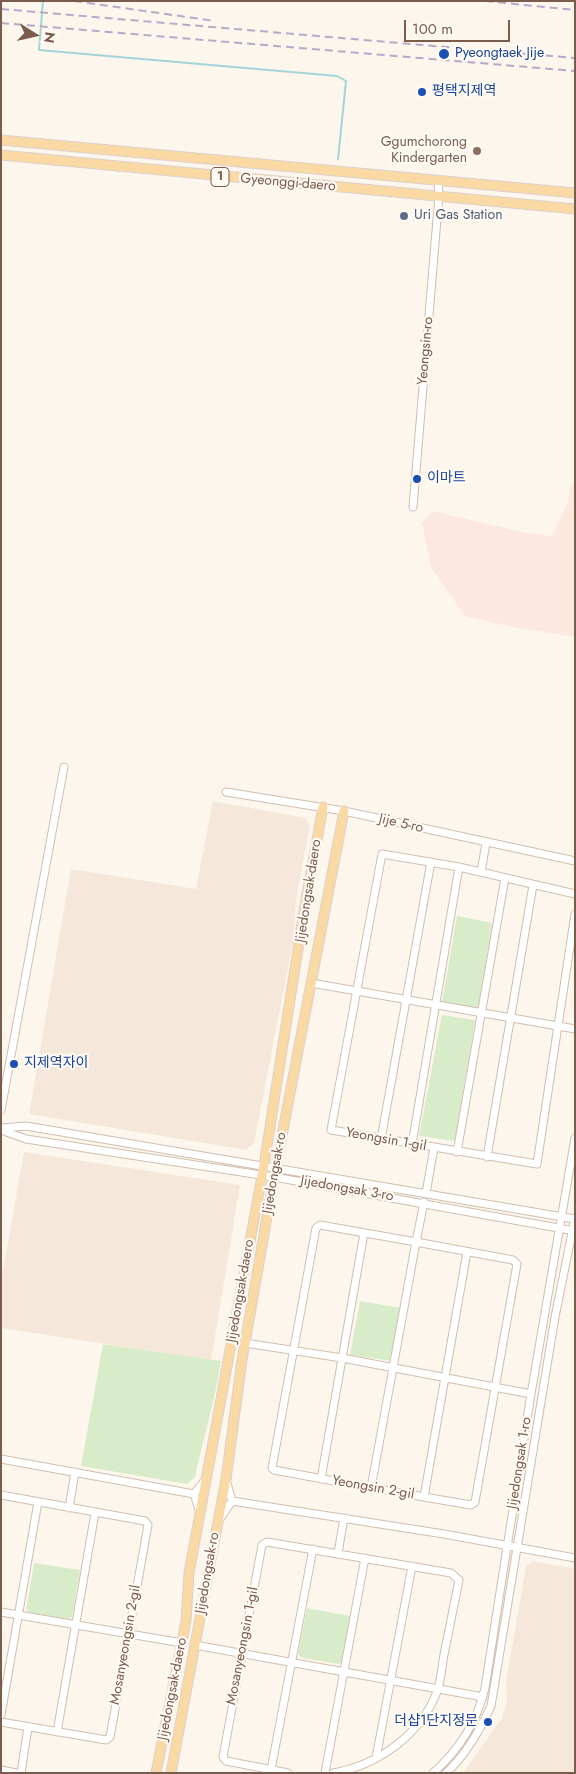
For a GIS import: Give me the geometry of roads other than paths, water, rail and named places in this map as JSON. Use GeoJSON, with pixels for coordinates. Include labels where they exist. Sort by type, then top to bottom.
{"type":"FeatureCollection","features":[{"type":"Feature","properties":{"kind":"main road","name":"Gyeonggi-daero"},"geometry":{"type":"LineString","coordinates":[[1,140],[575,193]]}},
{"type":"Feature","properties":{"kind":"main road","name":"Gyeonggi-daero"},"geometry":{"type":"LineString","coordinates":[[1,155],[286,183],[439,195],[575,210]]}},
{"type":"Feature","properties":{"kind":"main road","name":"Jijedongsak-daero"},"geometry":{"type":"LineString","coordinates":[[156,1773],[186,1621],[189,1573],[264,1165],[304,911],[323,808]]}},
{"type":"Feature","properties":{"kind":"main road","name":"Jijedongsak-ro"},"geometry":{"type":"LineString","coordinates":[[171,1773],[226,1479],[245,1344],[274,1177],[344,811]]}},
{"type":"Feature","properties":{"kind":"street","name":"Yeongsin-ro"},"geometry":{"type":"LineString","coordinates":[[413,507],[439,195],[438,180]]}},
{"type":"Feature","properties":{"kind":"street"},"geometry":{"type":"LineString","coordinates":[[1,1110],[64,767]]}},
{"type":"Feature","properties":{"kind":"street","name":"Jije 5-ro"},"geometry":{"type":"LineString","coordinates":[[226,792],[344,811],[575,861]]}},
{"type":"Feature","properties":{"kind":"street"},"geometry":{"type":"LineString","coordinates":[[481,872],[486,843]]}},
{"type":"Feature","properties":{"kind":"street","name":"Yeongsin 1-gil"},"geometry":{"type":"LineString","coordinates":[[575,894],[459,867],[382,854],[331,1130],[537,1164],[575,914]]}},
{"type":"Feature","properties":{"kind":"street"},"geometry":{"type":"LineString","coordinates":[[381,1139],[431,862]]}},
{"type":"Feature","properties":{"kind":"street"},"geometry":{"type":"LineString","coordinates":[[412,1144],[459,867]]}},
{"type":"Feature","properties":{"kind":"street"},"geometry":{"type":"LineString","coordinates":[[457,1152],[505,878]]}},
{"type":"Feature","properties":{"kind":"street"},"geometry":{"type":"LineString","coordinates":[[487,1157],[534,885]]}},
{"type":"Feature","properties":{"kind":"street"},"geometry":{"type":"LineString","coordinates":[[311,983],[575,1029]]}},
{"type":"Feature","properties":{"kind":"street","name":"Jijedongsak 3-ro"},"geometry":{"type":"LineString","coordinates":[[1,1129],[26,1126],[575,1219]]}},
{"type":"Feature","properties":{"kind":"street","name":"Jijedongsak 3-ro"},"geometry":{"type":"LineString","coordinates":[[1,1129],[26,1139],[424,1202],[574,1231]]}},
{"type":"Feature","properties":{"kind":"street","name":"Jijedongsak 1-ro"},"geometry":{"type":"LineString","coordinates":[[434,1773],[451,1757],[466,1735],[477,1715],[483,1697],[531,1394],[575,1138]]}},
{"type":"Feature","properties":{"kind":"street"},"geometry":{"type":"LineString","coordinates":[[426,1193],[434,1148]]}},
{"type":"Feature","properties":{"kind":"street"},"geometry":{"type":"LineString","coordinates":[[371,1488],[424,1202]]}},
{"type":"Feature","properties":{"kind":"street","name":"Jijedongsak 1-ro"},"geometry":{"type":"LineString","coordinates":[[446,1773],[454,1766],[480,1731],[491,1706],[555,1317],[575,1219]]}},
{"type":"Feature","properties":{"kind":"street","name":"Yeongsin 2-gil"},"geometry":{"type":"LineString","coordinates":[[320,1225],[416,1242],[513,1260],[517,1264],[474,1504],[471,1505],[320,1479],[274,1470],[272,1468],[316,1228],[320,1225]]}},
{"type":"Feature","properties":{"kind":"street"},"geometry":{"type":"LineString","coordinates":[[320,1479],[364,1233]]}},
{"type":"Feature","properties":{"kind":"street"},"geometry":{"type":"LineString","coordinates":[[424,1497],[467,1252]]}},
{"type":"Feature","properties":{"kind":"street"},"geometry":{"type":"LineString","coordinates":[[245,1344],[342,1358],[531,1394]]}},
{"type":"Feature","properties":{"kind":"street"},"geometry":{"type":"LineString","coordinates":[[1,1459],[194,1494]]}},
{"type":"Feature","properties":{"kind":"street"},"geometry":{"type":"LineString","coordinates":[[69,1508],[75,1472]]}},
{"type":"Feature","properties":{"kind":"street"},"geometry":{"type":"LineString","coordinates":[[194,1494],[206,1479]]}},
{"type":"Feature","properties":{"kind":"street"},"geometry":{"type":"LineString","coordinates":[[217,1524],[232,1501],[226,1479]]}},
{"type":"Feature","properties":{"kind":"street"},"geometry":{"type":"LineString","coordinates":[[194,1494],[200,1514]]}},
{"type":"Feature","properties":{"kind":"street","name":"Mosanyeongsin 2-gil"},"geometry":{"type":"LineString","coordinates":[[1,1496],[145,1521],[148,1525],[110,1737],[106,1740],[1,1722]]}},
{"type":"Feature","properties":{"kind":"street"},"geometry":{"type":"LineString","coordinates":[[232,1501],[344,1518],[575,1558]]}},
{"type":"Feature","properties":{"kind":"street"},"geometry":{"type":"LineString","coordinates":[[1,1715],[38,1502]]}},
{"type":"Feature","properties":{"kind":"street"},"geometry":{"type":"LineString","coordinates":[[57,1732],[95,1513]]}},
{"type":"Feature","properties":{"kind":"street"},"geometry":{"type":"LineString","coordinates":[[338,1553],[344,1518]]}},
{"type":"Feature","properties":{"kind":"street","name":"Mosanyeongsin 1-gil"},"geometry":{"type":"LineString","coordinates":[[288,1773],[226,1762],[223,1757],[262,1545],[266,1542],[451,1573],[459,1580],[438,1689],[423,1719],[405,1740],[376,1758],[352,1770],[333,1773]]}},
{"type":"Feature","properties":{"kind":"street"},"geometry":{"type":"LineString","coordinates":[[270,1770],[313,1549]]}},
{"type":"Feature","properties":{"kind":"street"},"geometry":{"type":"LineString","coordinates":[[325,1773],[365,1558]]}},
{"type":"Feature","properties":{"kind":"street"},"geometry":{"type":"LineString","coordinates":[[376,1758],[412,1566]]}},
{"type":"Feature","properties":{"kind":"street"},"geometry":{"type":"LineString","coordinates":[[1,1612],[182,1643]]}},
{"type":"Feature","properties":{"kind":"street"},"geometry":{"type":"LineString","coordinates":[[195,1645],[483,1697]]}},
{"type":"Feature","properties":{"kind":"street"},"geometry":{"type":"LineString","coordinates":[[21,1773],[28,1727]]}},
{"type":"Feature","properties":{"kind":"street"},"geometry":{"type":"LineString","coordinates":[[1,1770],[16,1773]]}},
{"type":"Feature","properties":{"kind":"waterway"},"geometry":{"type":"LineString","coordinates":[[43,1],[39,50],[337,76],[346,81],[338,159]]}},
{"type":"Feature","properties":{"kind":"railway"},"geometry":{"type":"LineString","coordinates":[[74,1],[215,21]]}},
{"type":"Feature","properties":{"kind":"railway"},"geometry":{"type":"LineString","coordinates":[[485,1],[575,10]]}},
{"type":"Feature","properties":{"kind":"railway"},"geometry":{"type":"LineString","coordinates":[[1,9],[575,58]]}},
{"type":"Feature","properties":{"kind":"railway"},"geometry":{"type":"LineString","coordinates":[[1,23],[575,71]]}},
{"type":"Feature","properties":{"kind":"place","name":"Pyeongtaek Jije"},"geometry":{"type":"Point","coordinates":[444,54]}},
{"type":"Feature","properties":{"kind":"place","name":"평택지제역"},"geometry":{"type":"Point","coordinates":[422,92]}},
{"type":"Feature","properties":{"kind":"place","name":"Ggumchorong Kindergarten"},"geometry":{"type":"Point","coordinates":[477,151]}},
{"type":"Feature","properties":{"kind":"place","name":"Uri Gas Station"},"geometry":{"type":"Point","coordinates":[404,216]}},
{"type":"Feature","properties":{"kind":"place","name":"이마트"},"geometry":{"type":"Point","coordinates":[417,479]}},
{"type":"Feature","properties":{"kind":"place","name":"지제역자이"},"geometry":{"type":"Point","coordinates":[14,1064]}},
{"type":"Feature","properties":{"kind":"place","name":"더샵1단지정문"},"geometry":{"type":"Point","coordinates":[488,1722]}}]}
